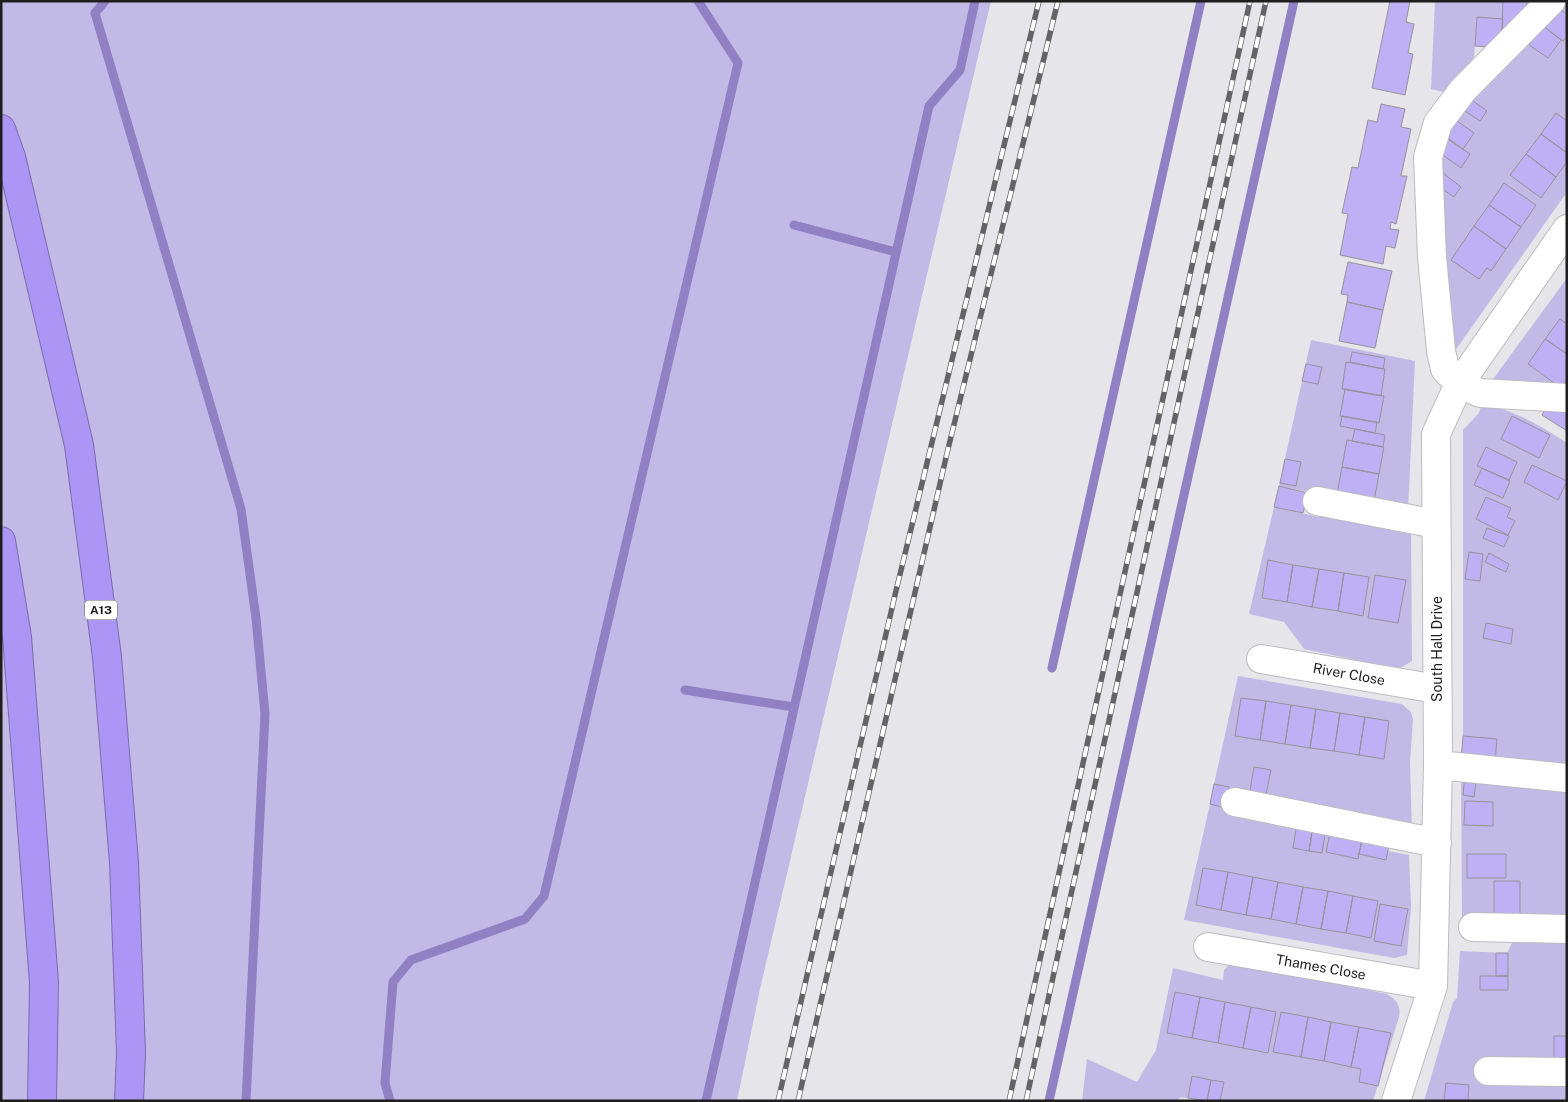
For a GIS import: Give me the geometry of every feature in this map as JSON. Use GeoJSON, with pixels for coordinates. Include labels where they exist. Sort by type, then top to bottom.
{"type":"FeatureCollection","features":[{"type":"Feature","properties":{"kind":"highway","name":"A13"},"geometry":{"type":"LineString","coordinates":[[1,130],[11,157],[79,445],[102,618],[124,862],[131,1053],[129,1101]]}},
{"type":"Feature","properties":{"kind":"highway"},"geometry":{"type":"LineString","coordinates":[[1,541],[17,637],[44,982],[42,1101]]}},
{"type":"Feature","properties":{"kind":"street"},"geometry":{"type":"LineString","coordinates":[[1551,1],[1463,90],[1438,123],[1428,157],[1432,257],[1441,351],[1445,369],[1459,384],[1480,393],[1567,398]]}},
{"type":"Feature","properties":{"kind":"street","name":"South Hall Drive"},"geometry":{"type":"LineString","coordinates":[[1396,1101],[1433,986],[1438,765],[1436,434],[1459,384],[1567,229]]}},
{"type":"Feature","properties":{"kind":"street"},"geometry":{"type":"LineString","coordinates":[[1317,501],[1436,524]]}},
{"type":"Feature","properties":{"kind":"street","name":"River Close"},"geometry":{"type":"LineString","coordinates":[[1261,659],[1437,689]]}},
{"type":"Feature","properties":{"kind":"street"},"geometry":{"type":"LineString","coordinates":[[1438,765],[1567,778]]}},
{"type":"Feature","properties":{"kind":"street"},"geometry":{"type":"LineString","coordinates":[[1235,802],[1437,843]]}},
{"type":"Feature","properties":{"kind":"street"},"geometry":{"type":"LineString","coordinates":[[1473,927],[1567,929]]}},
{"type":"Feature","properties":{"kind":"street","name":"Thames Close"},"geometry":{"type":"LineString","coordinates":[[1208,947],[1433,986]]}},
{"type":"Feature","properties":{"kind":"street"},"geometry":{"type":"LineString","coordinates":[[1488,1072],[1567,1072]]}},
{"type":"Feature","properties":{"kind":"shaded area"},"geometry":{"type":"Polygon","coordinates":[[[1,1],[991,1],[760,989],[737,1101],[1,1101],[1,1]]]}},
{"type":"Feature","properties":{"kind":"shaded area"},"geometry":{"type":"Polygon","coordinates":[[[1435,1],[1548,1],[1500,48],[1475,46],[1473,69],[1448,93],[1431,89],[1435,1]]]}},
{"type":"Feature","properties":{"kind":"shaded area"},"geometry":{"type":"Polygon","coordinates":[[[1563,1],[1567,1],[1567,192],[1452,355],[1435,184],[1443,173],[1435,168],[1435,150],[1476,88],[1529,45],[1563,1]]]}},
{"type":"Feature","properties":{"kind":"shaded area"},"geometry":{"type":"Polygon","coordinates":[[[1567,278],[1567,391],[1488,386],[1567,278]]]}},
{"type":"Feature","properties":{"kind":"shaded area"},"geometry":{"type":"Polygon","coordinates":[[[1311,340],[1415,361],[1408,511],[1279,486],[1311,340]]]}},
{"type":"Feature","properties":{"kind":"shaded area"},"geometry":{"type":"Polygon","coordinates":[[[1483,403],[1527,419],[1567,443],[1567,771],[1495,762],[1463,736],[1463,430],[1478,414],[1483,403]]]}},
{"type":"Feature","properties":{"kind":"shaded area"},"geometry":{"type":"Polygon","coordinates":[[[1274,507],[1319,517],[1324,509],[1411,528],[1412,661],[1399,669],[1304,649],[1284,622],[1249,614],[1274,507]]]}},
{"type":"Feature","properties":{"kind":"shaded area"},"geometry":{"type":"Polygon","coordinates":[[[1238,676],[1402,704],[1411,712],[1413,719],[1410,763],[1412,831],[1229,791],[1229,787],[1214,784],[1238,676]]]}},
{"type":"Feature","properties":{"kind":"shaded area"},"geometry":{"type":"Polygon","coordinates":[[[1461,771],[1567,784],[1567,922],[1462,919],[1461,771]]]}},
{"type":"Feature","properties":{"kind":"shaded area"},"geometry":{"type":"Polygon","coordinates":[[[1210,804],[1390,840],[1388,851],[1409,855],[1411,907],[1407,955],[1394,958],[1184,920],[1210,804]]]}},
{"type":"Feature","properties":{"kind":"shaded area"},"geometry":{"type":"Polygon","coordinates":[[[1567,935],[1567,1066],[1475,1065],[1474,1078],[1567,1079],[1567,1101],[1424,1101],[1453,1002],[1457,998],[1460,951],[1507,953],[1515,937],[1567,935]]]}},
{"type":"Feature","properties":{"kind":"shaded area"},"geometry":{"type":"Polygon","coordinates":[[[1232,962],[1387,994],[1393,999],[1399,1006],[1399,1017],[1373,1101],[1204,1101],[1180,1097],[1179,1101],[1082,1101],[1087,1059],[1137,1082],[1156,1050],[1173,968],[1223,980],[1224,970],[1232,962]]]}},
{"type":"Feature","properties":{"kind":"building"},"geometry":{"type":"Polygon","coordinates":[[[1390,1],[1410,1],[1406,22],[1414,24],[1408,53],[1413,54],[1405,95],[1372,88],[1390,1]]]}},
{"type":"Feature","properties":{"kind":"building"},"geometry":{"type":"Polygon","coordinates":[[[1503,1],[1527,1],[1526,19],[1502,31],[1503,1]]]}},
{"type":"Feature","properties":{"kind":"building"},"geometry":{"type":"Polygon","coordinates":[[[1556,7],[1567,14],[1567,36],[1563,41],[1543,26],[1556,7]]]}},
{"type":"Feature","properties":{"kind":"building"},"geometry":{"type":"Polygon","coordinates":[[[1477,17],[1503,19],[1500,48],[1475,46],[1477,17]]]}},
{"type":"Feature","properties":{"kind":"building"},"geometry":{"type":"Polygon","coordinates":[[[1543,26],[1561,40],[1548,58],[1529,45],[1543,26]]]}},
{"type":"Feature","properties":{"kind":"building"},"geometry":{"type":"Polygon","coordinates":[[[1469,98],[1487,111],[1480,121],[1462,109],[1469,98]]]}},
{"type":"Feature","properties":{"kind":"building"},"geometry":{"type":"Polygon","coordinates":[[[1381,104],[1405,109],[1401,127],[1411,129],[1401,176],[1407,176],[1396,224],[1391,222],[1390,229],[1399,230],[1395,248],[1386,246],[1383,264],[1340,255],[1348,214],[1342,213],[1352,167],[1358,168],[1368,120],[1377,122],[1381,104]]]}},
{"type":"Feature","properties":{"kind":"building"},"geometry":{"type":"Polygon","coordinates":[[[1556,113],[1567,121],[1567,153],[1541,134],[1556,113]]]}},
{"type":"Feature","properties":{"kind":"building"},"geometry":{"type":"Polygon","coordinates":[[[1453,118],[1474,133],[1463,149],[1442,134],[1453,118]]]}},
{"type":"Feature","properties":{"kind":"building"},"geometry":{"type":"Polygon","coordinates":[[[1541,134],[1567,153],[1567,162],[1556,177],[1526,154],[1541,134]]]}},
{"type":"Feature","properties":{"kind":"building"},"geometry":{"type":"Polygon","coordinates":[[[1446,138],[1470,154],[1461,168],[1437,151],[1446,138]]]}},
{"type":"Feature","properties":{"kind":"building"},"geometry":{"type":"Polygon","coordinates":[[[1526,154],[1556,177],[1541,198],[1510,175],[1526,154]]]}},
{"type":"Feature","properties":{"kind":"building"},"geometry":{"type":"Polygon","coordinates":[[[1443,173],[1461,187],[1454,197],[1435,184],[1443,173]]]}},
{"type":"Feature","properties":{"kind":"building"},"geometry":{"type":"Polygon","coordinates":[[[1504,183],[1536,205],[1521,227],[1489,205],[1504,183]]]}},
{"type":"Feature","properties":{"kind":"building"},"geometry":{"type":"Polygon","coordinates":[[[1489,205],[1521,227],[1506,249],[1474,226],[1489,205]]]}},
{"type":"Feature","properties":{"kind":"building"},"geometry":{"type":"Polygon","coordinates":[[[1474,226],[1506,249],[1491,271],[1487,268],[1479,279],[1451,260],[1474,226]]]}},
{"type":"Feature","properties":{"kind":"building"},"geometry":{"type":"Polygon","coordinates":[[[1348,262],[1392,271],[1383,310],[1347,302],[1348,295],[1341,294],[1348,262]]]}},
{"type":"Feature","properties":{"kind":"building"},"geometry":{"type":"Polygon","coordinates":[[[1347,302],[1383,310],[1375,348],[1339,341],[1347,302]]]}},
{"type":"Feature","properties":{"kind":"building"},"geometry":{"type":"Polygon","coordinates":[[[1560,319],[1567,324],[1567,354],[1545,339],[1560,319]]]}},
{"type":"Feature","properties":{"kind":"building"},"geometry":{"type":"Polygon","coordinates":[[[1545,339],[1567,354],[1567,380],[1561,388],[1528,364],[1545,339]]]}},
{"type":"Feature","properties":{"kind":"building"},"geometry":{"type":"Polygon","coordinates":[[[1352,352],[1385,358],[1383,369],[1350,362],[1352,352]]]}},
{"type":"Feature","properties":{"kind":"building"},"geometry":{"type":"Polygon","coordinates":[[[1346,362],[1385,369],[1381,396],[1342,389],[1346,362]]]}},
{"type":"Feature","properties":{"kind":"building"},"geometry":{"type":"Polygon","coordinates":[[[1306,364],[1322,367],[1318,384],[1302,381],[1306,364]]]}},
{"type":"Feature","properties":{"kind":"building"},"geometry":{"type":"Polygon","coordinates":[[[1345,389],[1384,396],[1379,423],[1340,416],[1345,389]]]}},
{"type":"Feature","properties":{"kind":"building"},"geometry":{"type":"Polygon","coordinates":[[[1548,404],[1567,407],[1567,431],[1542,415],[1548,404]]]}},
{"type":"Feature","properties":{"kind":"building"},"geometry":{"type":"Polygon","coordinates":[[[1342,416],[1377,422],[1375,433],[1340,426],[1342,416]]]}},
{"type":"Feature","properties":{"kind":"building"},"geometry":{"type":"Polygon","coordinates":[[[1512,416],[1550,435],[1539,458],[1501,439],[1512,416]]]}},
{"type":"Feature","properties":{"kind":"building"},"geometry":{"type":"Polygon","coordinates":[[[1355,429],[1385,435],[1383,447],[1352,441],[1355,429]]]}},
{"type":"Feature","properties":{"kind":"building"},"geometry":{"type":"Polygon","coordinates":[[[1347,440],[1384,447],[1379,474],[1342,467],[1347,440]]]}},
{"type":"Feature","properties":{"kind":"building"},"geometry":{"type":"Polygon","coordinates":[[[1486,447],[1517,462],[1509,480],[1477,466],[1486,447]]]}},
{"type":"Feature","properties":{"kind":"building"},"geometry":{"type":"Polygon","coordinates":[[[1285,459],[1301,462],[1296,486],[1280,483],[1285,459]]]}},
{"type":"Feature","properties":{"kind":"building"},"geometry":{"type":"Polygon","coordinates":[[[1532,465],[1567,481],[1558,500],[1524,482],[1532,465]]]}},
{"type":"Feature","properties":{"kind":"building"},"geometry":{"type":"Polygon","coordinates":[[[1342,467],[1379,474],[1374,501],[1337,494],[1342,467]]]}},
{"type":"Feature","properties":{"kind":"building"},"geometry":{"type":"Polygon","coordinates":[[[1482,468],[1510,481],[1503,498],[1474,485],[1482,468]]]}},
{"type":"Feature","properties":{"kind":"building"},"geometry":{"type":"Polygon","coordinates":[[[1279,486],[1308,493],[1303,513],[1274,507],[1279,486]]]}},
{"type":"Feature","properties":{"kind":"building"},"geometry":{"type":"Polygon","coordinates":[[[1486,497],[1511,508],[1507,517],[1515,521],[1508,535],[1476,519],[1486,497]]]}},
{"type":"Feature","properties":{"kind":"building"},"geometry":{"type":"Polygon","coordinates":[[[1487,528],[1509,536],[1504,547],[1483,538],[1487,528]]]}},
{"type":"Feature","properties":{"kind":"building"},"geometry":{"type":"Polygon","coordinates":[[[1469,552],[1483,554],[1480,581],[1465,579],[1469,552]]]}},
{"type":"Feature","properties":{"kind":"building"},"geometry":{"type":"Polygon","coordinates":[[[1489,553],[1509,564],[1506,572],[1485,562],[1489,553]]]}},
{"type":"Feature","properties":{"kind":"building"},"geometry":{"type":"Polygon","coordinates":[[[1268,560],[1293,565],[1287,602],[1262,598],[1268,560]]]}},
{"type":"Feature","properties":{"kind":"building"},"geometry":{"type":"Polygon","coordinates":[[[1293,565],[1319,569],[1312,607],[1287,602],[1293,565]]]}},
{"type":"Feature","properties":{"kind":"building"},"geometry":{"type":"Polygon","coordinates":[[[1319,569],[1344,573],[1338,611],[1312,607],[1319,569]]]}},
{"type":"Feature","properties":{"kind":"building"},"geometry":{"type":"Polygon","coordinates":[[[1344,573],[1369,577],[1363,616],[1338,611],[1344,573]]]}},
{"type":"Feature","properties":{"kind":"building"},"geometry":{"type":"Polygon","coordinates":[[[1375,575],[1406,580],[1398,623],[1368,618],[1375,575]]]}},
{"type":"Feature","properties":{"kind":"building"},"geometry":{"type":"Polygon","coordinates":[[[1486,623],[1513,629],[1511,644],[1483,638],[1486,623]]]}},
{"type":"Feature","properties":{"kind":"building"},"geometry":{"type":"Polygon","coordinates":[[[1241,698],[1266,701],[1260,740],[1235,736],[1241,698]]]}},
{"type":"Feature","properties":{"kind":"building"},"geometry":{"type":"Polygon","coordinates":[[[1266,701],[1291,705],[1285,744],[1260,740],[1266,701]]]}},
{"type":"Feature","properties":{"kind":"building"},"geometry":{"type":"Polygon","coordinates":[[[1291,705],[1316,709],[1310,748],[1285,744],[1291,705]]]}},
{"type":"Feature","properties":{"kind":"building"},"geometry":{"type":"Polygon","coordinates":[[[1316,709],[1340,713],[1334,751],[1310,748],[1316,709]]]}},
{"type":"Feature","properties":{"kind":"building"},"geometry":{"type":"Polygon","coordinates":[[[1340,713],[1365,717],[1359,755],[1334,751],[1340,713]]]}},
{"type":"Feature","properties":{"kind":"building"},"geometry":{"type":"Polygon","coordinates":[[[1365,717],[1389,721],[1384,759],[1359,755],[1365,717]]]}},
{"type":"Feature","properties":{"kind":"building"},"geometry":{"type":"Polygon","coordinates":[[[1463,736],[1497,739],[1495,762],[1461,760],[1463,736]]]}},
{"type":"Feature","properties":{"kind":"building"},"geometry":{"type":"Polygon","coordinates":[[[1254,767],[1271,770],[1265,799],[1249,796],[1254,767]]]}},
{"type":"Feature","properties":{"kind":"building"},"geometry":{"type":"Polygon","coordinates":[[[1465,774],[1477,775],[1474,797],[1463,795],[1465,774]]]}},
{"type":"Feature","properties":{"kind":"building"},"geometry":{"type":"Polygon","coordinates":[[[1214,784],[1229,787],[1225,808],[1210,804],[1214,784]]]}},
{"type":"Feature","properties":{"kind":"building"},"geometry":{"type":"Polygon","coordinates":[[[1465,801],[1493,802],[1493,826],[1464,825],[1465,801]]]}},
{"type":"Feature","properties":{"kind":"building"},"geometry":{"type":"Polygon","coordinates":[[[1297,823],[1313,826],[1309,851],[1293,848],[1297,823]]]}},
{"type":"Feature","properties":{"kind":"building"},"geometry":{"type":"Polygon","coordinates":[[[1313,826],[1326,828],[1322,853],[1309,851],[1313,826]]]}},
{"type":"Feature","properties":{"kind":"building"},"geometry":{"type":"Polygon","coordinates":[[[1331,828],[1363,835],[1358,859],[1326,852],[1331,828]]]}},
{"type":"Feature","properties":{"kind":"building"},"geometry":{"type":"Polygon","coordinates":[[[1363,835],[1390,840],[1386,860],[1359,854],[1363,835]]]}},
{"type":"Feature","properties":{"kind":"building"},"geometry":{"type":"Polygon","coordinates":[[[1467,854],[1506,854],[1506,878],[1467,878],[1467,854]]]}},
{"type":"Feature","properties":{"kind":"building"},"geometry":{"type":"Polygon","coordinates":[[[1203,868],[1228,872],[1221,910],[1196,905],[1203,868]]]}},
{"type":"Feature","properties":{"kind":"building"},"geometry":{"type":"Polygon","coordinates":[[[1228,872],[1253,877],[1246,915],[1221,910],[1228,872]]]}},
{"type":"Feature","properties":{"kind":"building"},"geometry":{"type":"Polygon","coordinates":[[[1253,877],[1278,882],[1271,919],[1246,915],[1253,877]]]}},
{"type":"Feature","properties":{"kind":"building"},"geometry":{"type":"Polygon","coordinates":[[[1494,881],[1520,881],[1520,917],[1494,916],[1494,881]]]}},
{"type":"Feature","properties":{"kind":"building"},"geometry":{"type":"Polygon","coordinates":[[[1278,882],[1303,887],[1296,924],[1271,919],[1278,882]]]}},
{"type":"Feature","properties":{"kind":"building"},"geometry":{"type":"Polygon","coordinates":[[[1303,887],[1328,891],[1321,929],[1296,924],[1303,887]]]}},
{"type":"Feature","properties":{"kind":"building"},"geometry":{"type":"Polygon","coordinates":[[[1328,891],[1353,896],[1346,933],[1321,929],[1328,891]]]}},
{"type":"Feature","properties":{"kind":"building"},"geometry":{"type":"Polygon","coordinates":[[[1353,896],[1378,901],[1371,938],[1346,933],[1353,896]]]}},
{"type":"Feature","properties":{"kind":"building"},"geometry":{"type":"Polygon","coordinates":[[[1380,904],[1408,909],[1401,946],[1374,941],[1380,904]]]}},
{"type":"Feature","properties":{"kind":"building"},"geometry":{"type":"Polygon","coordinates":[[[1496,953],[1508,953],[1508,976],[1496,976],[1496,953]]]}},
{"type":"Feature","properties":{"kind":"building"},"geometry":{"type":"Polygon","coordinates":[[[1480,976],[1508,976],[1508,990],[1480,990],[1480,976]]]}},
{"type":"Feature","properties":{"kind":"building"},"geometry":{"type":"Polygon","coordinates":[[[1175,992],[1200,997],[1192,1038],[1167,1033],[1175,992]]]}},
{"type":"Feature","properties":{"kind":"building"},"geometry":{"type":"Polygon","coordinates":[[[1200,997],[1225,1002],[1218,1043],[1192,1038],[1200,997]]]}},
{"type":"Feature","properties":{"kind":"building"},"geometry":{"type":"Polygon","coordinates":[[[1225,1002],[1251,1007],[1243,1048],[1218,1043],[1225,1002]]]}},
{"type":"Feature","properties":{"kind":"building"},"geometry":{"type":"Polygon","coordinates":[[[1251,1007],[1276,1012],[1268,1053],[1243,1048],[1251,1007]]]}},
{"type":"Feature","properties":{"kind":"building"},"geometry":{"type":"Polygon","coordinates":[[[1281,1012],[1308,1017],[1301,1057],[1273,1052],[1281,1012]]]}},
{"type":"Feature","properties":{"kind":"building"},"geometry":{"type":"Polygon","coordinates":[[[1308,1017],[1331,1022],[1324,1061],[1301,1057],[1308,1017]]]}},
{"type":"Feature","properties":{"kind":"building"},"geometry":{"type":"Polygon","coordinates":[[[1331,1022],[1359,1027],[1351,1067],[1324,1061],[1331,1022]]]}},
{"type":"Feature","properties":{"kind":"building"},"geometry":{"type":"Polygon","coordinates":[[[1359,1027],[1391,1033],[1378,1086],[1359,1082],[1361,1069],[1351,1067],[1359,1027]]]}},
{"type":"Feature","properties":{"kind":"building"},"geometry":{"type":"Polygon","coordinates":[[[1554,1036],[1567,1036],[1567,1066],[1554,1066],[1554,1036]]]}},
{"type":"Feature","properties":{"kind":"building"},"geometry":{"type":"Polygon","coordinates":[[[1192,1076],[1211,1080],[1207,1101],[1188,1098],[1192,1076]]]}},
{"type":"Feature","properties":{"kind":"building"},"geometry":{"type":"Polygon","coordinates":[[[1211,1080],[1224,1082],[1220,1101],[1207,1101],[1211,1080]]]}},
{"type":"Feature","properties":{"kind":"building"},"geometry":{"type":"Polygon","coordinates":[[[1446,1083],[1469,1085],[1468,1101],[1444,1101],[1446,1083]]]}},
{"type":"Feature","properties":{"kind":"waterway"},"geometry":{"type":"LineString","coordinates":[[105,1],[95,13],[241,509],[256,618],[265,714],[246,1101]]}},
{"type":"Feature","properties":{"kind":"waterway"},"geometry":{"type":"LineString","coordinates":[[390,1101],[385,1083],[393,982],[411,960],[525,919],[544,896],[738,63],[698,1]]}},
{"type":"Feature","properties":{"kind":"waterway"},"geometry":{"type":"LineString","coordinates":[[706,1101],[929,106],[960,70],[975,1]]}},
{"type":"Feature","properties":{"kind":"waterway"},"geometry":{"type":"LineString","coordinates":[[1052,668],[1201,1]]}},
{"type":"Feature","properties":{"kind":"waterway"},"geometry":{"type":"LineString","coordinates":[[1049,1101],[1294,1]]}},
{"type":"Feature","properties":{"kind":"waterway"},"geometry":{"type":"LineString","coordinates":[[794,225],[896,252]]}},
{"type":"Feature","properties":{"kind":"waterway"},"geometry":{"type":"LineString","coordinates":[[685,690],[794,707]]}},
{"type":"Feature","properties":{"kind":"railway"},"geometry":{"type":"LineString","coordinates":[[778,1101],[895,595],[1039,1]]}},
{"type":"Feature","properties":{"kind":"railway"},"geometry":{"type":"LineString","coordinates":[[798,1101],[948,449],[1058,1]]}},
{"type":"Feature","properties":{"kind":"railway"},"geometry":{"type":"LineString","coordinates":[[1009,1101],[1250,1]]}},
{"type":"Feature","properties":{"kind":"railway"},"geometry":{"type":"LineString","coordinates":[[1026,1101],[1266,1]]}}]}
